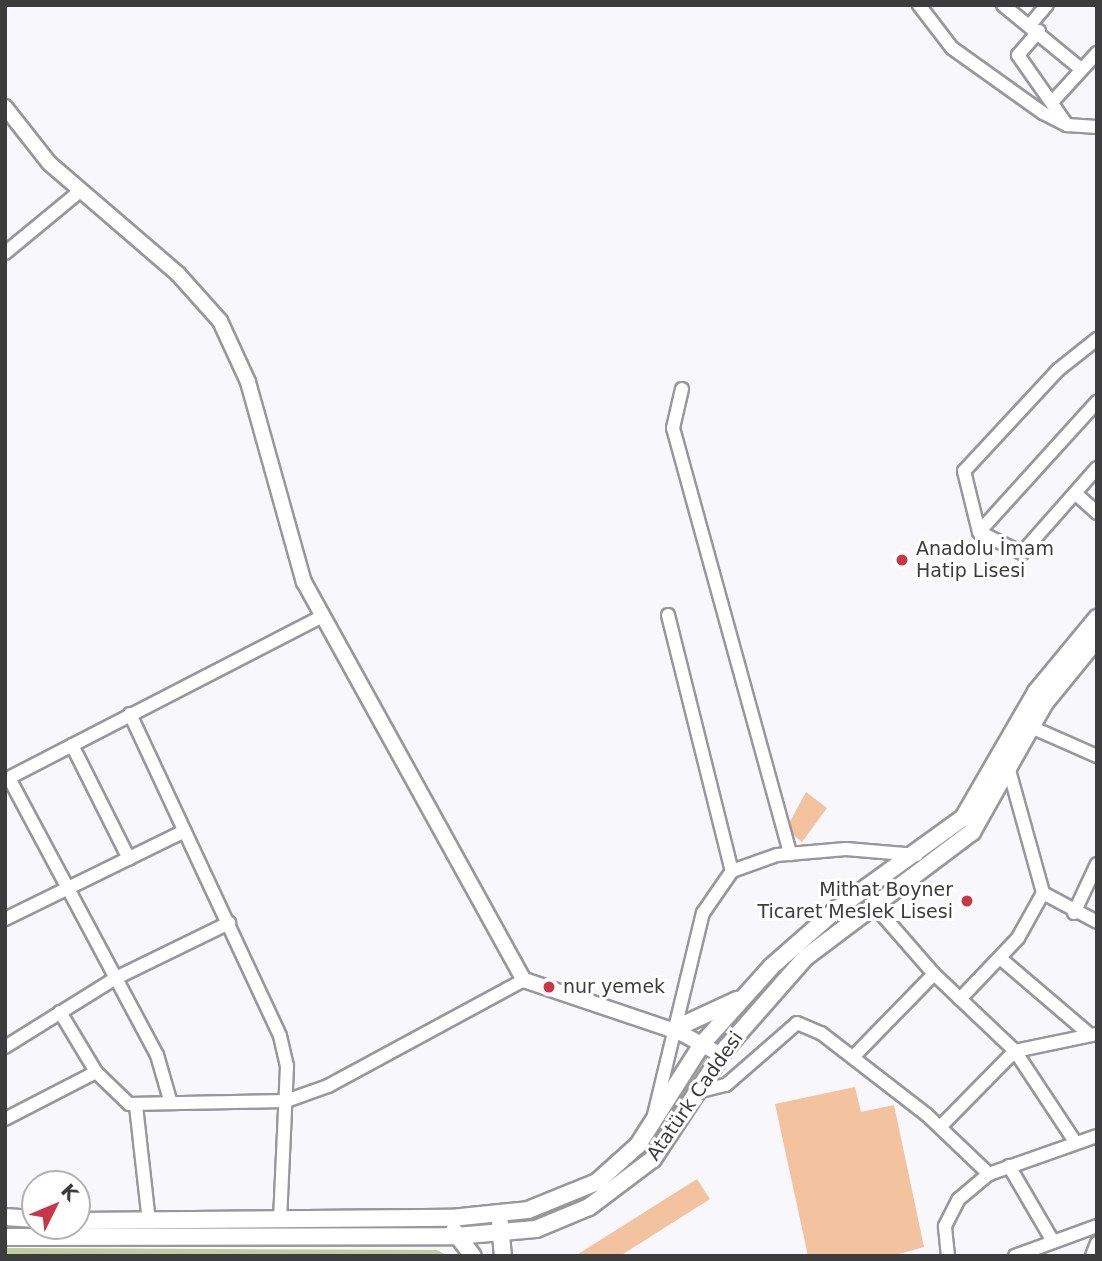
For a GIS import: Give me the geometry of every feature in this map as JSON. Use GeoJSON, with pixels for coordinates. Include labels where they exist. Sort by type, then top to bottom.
{"type":"FeatureCollection","features":[{"type":"Feature","properties":{"kind":"main road","name":"Atatürk Caddesi"},"geometry":{"type":"LineString","coordinates":[[91,1221],[451,1218],[500,1214],[541,1206],[597,1182],[651,1127],[702,1044],[737,1000],[816,925],[917,855],[963,818],[1036,692],[1097,618]]}},
{"type":"Feature","properties":{"kind":"main road","name":"Atatürk Caddesi"},"geometry":{"type":"LineString","coordinates":[[5,1237],[500,1234],[565,1219],[614,1193],[653,1158],[721,1055],[806,957],[872,903],[964,839],[1009,770],[1031,726],[1058,682],[1097,639]]}},
{"type":"Feature","properties":{"kind":"main road"},"geometry":{"type":"LineString","coordinates":[[672,1030],[737,1000]]}},
{"type":"Feature","properties":{"kind":"main road"},"geometry":{"type":"LineString","coordinates":[[500,1214],[503,1256]]}},
{"type":"Feature","properties":{"kind":"main road"},"geometry":{"type":"LineString","coordinates":[[451,1218],[456,1236],[473,1256]]}},
{"type":"Feature","properties":{"kind":"street"},"geometry":{"type":"LineString","coordinates":[[919,5],[952,48],[1067,125],[1097,127]]}},
{"type":"Feature","properties":{"kind":"street"},"geometry":{"type":"LineString","coordinates":[[1003,5],[1035,28],[1080,69]]}},
{"type":"Feature","properties":{"kind":"street"},"geometry":{"type":"LineString","coordinates":[[1046,5],[1018,55],[1054,100],[1067,125]]}},
{"type":"Feature","properties":{"kind":"street"},"geometry":{"type":"LineString","coordinates":[[1054,100],[1097,53]]}},
{"type":"Feature","properties":{"kind":"street"},"geometry":{"type":"LineString","coordinates":[[5,107],[79,192],[178,274],[220,321],[248,382],[278,500],[320,617],[524,980],[672,1030],[721,1055]]}},
{"type":"Feature","properties":{"kind":"street"},"geometry":{"type":"LineString","coordinates":[[5,253],[79,192]]}},
{"type":"Feature","properties":{"kind":"street"},"geometry":{"type":"LineString","coordinates":[[979,532],[964,471],[1058,370],[1097,339]]}},
{"type":"Feature","properties":{"kind":"street"},"geometry":{"type":"LineString","coordinates":[[682,389],[673,428],[790,853]]}},
{"type":"Feature","properties":{"kind":"street"},"geometry":{"type":"LineString","coordinates":[[979,532],[1097,402]]}},
{"type":"Feature","properties":{"kind":"street"},"geometry":{"type":"LineString","coordinates":[[979,532],[1022,553],[1097,468]]}},
{"type":"Feature","properties":{"kind":"street"},"geometry":{"type":"LineString","coordinates":[[1075,493],[1097,513]]}},
{"type":"Feature","properties":{"kind":"street"},"geometry":{"type":"LineString","coordinates":[[668,615],[732,871]]}},
{"type":"Feature","properties":{"kind":"street"},"geometry":{"type":"LineString","coordinates":[[170,1100],[157,1055],[7,779],[320,617]]}},
{"type":"Feature","properties":{"kind":"street"},"geometry":{"type":"LineString","coordinates":[[130,715],[280,1036],[286,1101],[280,1220]]}},
{"type":"Feature","properties":{"kind":"street"},"geometry":{"type":"LineString","coordinates":[[1031,726],[1097,756]]}},
{"type":"Feature","properties":{"kind":"street"},"geometry":{"type":"LineString","coordinates":[[72,745],[129,859]]}},
{"type":"Feature","properties":{"kind":"street"},"geometry":{"type":"LineString","coordinates":[[1009,770],[1043,893],[1074,913],[1097,922]]}},
{"type":"Feature","properties":{"kind":"street"},"geometry":{"type":"LineString","coordinates":[[5,919],[185,831]]}},
{"type":"Feature","properties":{"kind":"street"},"geometry":{"type":"LineString","coordinates":[[651,1127],[672,1030],[703,913],[732,871],[790,853],[917,855]]}},
{"type":"Feature","properties":{"kind":"street"},"geometry":{"type":"LineString","coordinates":[[1074,913],[1095,871]]}},
{"type":"Feature","properties":{"kind":"street"},"geometry":{"type":"LineString","coordinates":[[960,999],[1000,958],[1043,893]]}},
{"type":"Feature","properties":{"kind":"street"},"geometry":{"type":"LineString","coordinates":[[872,903],[934,974],[1015,1051],[1076,1143]]}},
{"type":"Feature","properties":{"kind":"street"},"geometry":{"type":"LineString","coordinates":[[5,1047],[116,978],[229,923]]}},
{"type":"Feature","properties":{"kind":"street"},"geometry":{"type":"LineString","coordinates":[[1000,958],[1093,1035]]}},
{"type":"Feature","properties":{"kind":"street"},"geometry":{"type":"LineString","coordinates":[[853,1057],[934,974]]}},
{"type":"Feature","properties":{"kind":"street"},"geometry":{"type":"LineString","coordinates":[[60,1012],[96,1072],[117,1097],[136,1106],[170,1100],[286,1101],[328,1086],[524,980]]}},
{"type":"Feature","properties":{"kind":"street"},"geometry":{"type":"LineString","coordinates":[[696,1092],[726,1085],[797,1023],[853,1057],[940,1127],[989,1174]]}},
{"type":"Feature","properties":{"kind":"street"},"geometry":{"type":"LineString","coordinates":[[940,1127],[1015,1051],[1093,1035]]}},
{"type":"Feature","properties":{"kind":"street"},"geometry":{"type":"LineString","coordinates":[[5,1119],[96,1072]]}},
{"type":"Feature","properties":{"kind":"street"},"geometry":{"type":"LineString","coordinates":[[136,1106],[149,1221]]}},
{"type":"Feature","properties":{"kind":"street"},"geometry":{"type":"LineString","coordinates":[[948,1256],[945,1226],[959,1199],[989,1174],[1097,1136]]}},
{"type":"Feature","properties":{"kind":"street"},"geometry":{"type":"LineString","coordinates":[[1009,1166],[1051,1238]]}},
{"type":"Feature","properties":{"kind":"street"},"geometry":{"type":"LineString","coordinates":[[1015,1256],[1051,1238],[1097,1226]]}},
{"type":"Feature","properties":{"kind":"street"},"geometry":{"type":"LineString","coordinates":[[1092,1256],[1097,1243]]}},
{"type":"Feature","properties":{"kind":"green space"},"geometry":{"type":"Polygon","coordinates":[[[5,1248],[437,1250],[448,1256],[5,1256],[5,1248]]]}},
{"type":"Feature","properties":{"kind":"building"},"geometry":{"type":"Polygon","coordinates":[[[806,792],[827,808],[802,842],[786,829],[806,792]]]}},
{"type":"Feature","properties":{"kind":"building"},"geometry":{"type":"Polygon","coordinates":[[[855,1087],[861,1112],[894,1105],[924,1247],[892,1256],[808,1256],[775,1104],[855,1087]]]}},
{"type":"Feature","properties":{"kind":"building"},"geometry":{"type":"Polygon","coordinates":[[[697,1179],[710,1199],[620,1256],[575,1256],[697,1179]]]}},
{"type":"Feature","properties":{"kind":"place","name":"Anadolu İmam Hatip Lisesi"},"geometry":{"type":"Point","coordinates":[902,560]}},
{"type":"Feature","properties":{"kind":"place","name":"Mithat Boyner Ticaret Meslek Lisesi"},"geometry":{"type":"Point","coordinates":[967,901]}},
{"type":"Feature","properties":{"kind":"place","name":"nur yemek"},"geometry":{"type":"Point","coordinates":[549,987]}}]}
